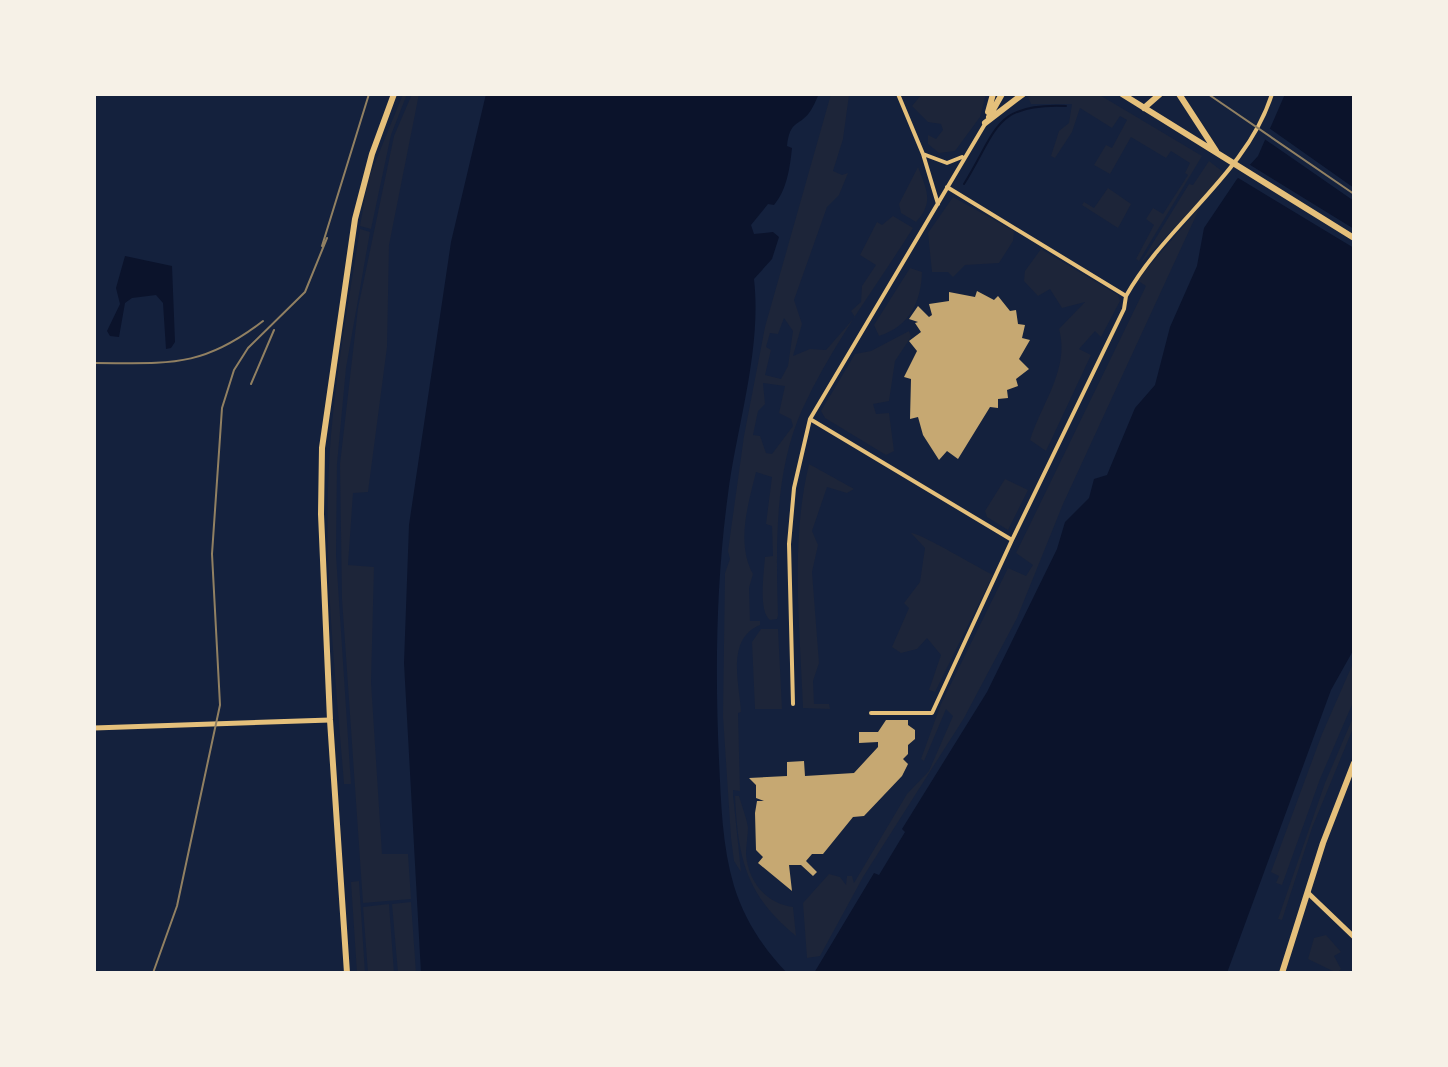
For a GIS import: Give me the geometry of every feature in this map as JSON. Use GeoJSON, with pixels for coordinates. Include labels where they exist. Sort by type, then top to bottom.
{"type":"FeatureCollection","features":[{"type":"Feature","properties":{"kind":"main road"},"geometry":{"type":"LineString","coordinates":[[347,973],[330,720],[321,514],[322,448],[355,219],[372,154],[394,94]]}},
{"type":"Feature","properties":{"kind":"main road"},"geometry":{"type":"LineString","coordinates":[[985,123],[993,94]]}},
{"type":"Feature","properties":{"kind":"main road"},"geometry":{"type":"LineString","coordinates":[[985,123],[1002,94]]}},
{"type":"Feature","properties":{"kind":"main road"},"geometry":{"type":"LineString","coordinates":[[985,123],[1023,94]]}},
{"type":"Feature","properties":{"kind":"main road"},"geometry":{"type":"LineString","coordinates":[[1122,94],[1354,238]]}},
{"type":"Feature","properties":{"kind":"main road"},"geometry":{"type":"LineString","coordinates":[[1144,108],[1160,94]]}},
{"type":"Feature","properties":{"kind":"main road"},"geometry":{"type":"LineString","coordinates":[[1179,94],[1218,154]]}},
{"type":"Feature","properties":{"kind":"main road"},"geometry":{"type":"LineString","coordinates":[[1282,973],[1354,763]]}},
{"type":"Feature","properties":{"kind":"street"},"geometry":{"type":"LineString","coordinates":[[898,94],[923,154],[938,204]]}},
{"type":"Feature","properties":{"kind":"street"},"geometry":{"type":"LineString","coordinates":[[871,713],[932,713],[1117,323],[1126,296],[1163,241],[1222,180],[1265,116],[1272,94]]}},
{"type":"Feature","properties":{"kind":"street"},"geometry":{"type":"LineString","coordinates":[[793,704],[789,544],[794,488],[810,419],[985,123]]}},
{"type":"Feature","properties":{"kind":"street"},"geometry":{"type":"LineString","coordinates":[[923,154],[947,163],[965,157]]}},
{"type":"Feature","properties":{"kind":"street"},"geometry":{"type":"LineString","coordinates":[[947,187],[1126,296]]}},
{"type":"Feature","properties":{"kind":"street"},"geometry":{"type":"LineString","coordinates":[[810,419],[1012,540]]}},
{"type":"Feature","properties":{"kind":"street"},"geometry":{"type":"LineString","coordinates":[[94,728],[330,720]]}},
{"type":"Feature","properties":{"kind":"street"},"geometry":{"type":"LineString","coordinates":[[1308,893],[1354,937]]}},
{"type":"Feature","properties":{"kind":"shaded area"},"geometry":{"type":"Polygon","coordinates":[[[403,94],[407,94],[391,135],[371,229],[360,226],[368,180],[403,94]]]}},
{"type":"Feature","properties":{"kind":"shaded area"},"geometry":{"type":"Polygon","coordinates":[[[412,94],[419,94],[389,245],[387,347],[368,492],[353,493],[348,565],[374,567],[371,682],[382,854],[408,854],[411,899],[363,903],[342,599],[340,464],[358,308],[394,136],[412,94]]]}},
{"type":"Feature","properties":{"kind":"shaded area"},"geometry":{"type":"Polygon","coordinates":[[[486,94],[819,94],[809,113],[790,132],[787,146],[792,148],[782,192],[774,205],[768,204],[751,225],[754,234],[773,232],[779,237],[772,259],[754,279],[755,332],[728,494],[718,627],[720,792],[730,871],[749,921],[770,954],[787,973],[421,973],[404,663],[409,525],[451,242],[486,94]]]}},
{"type":"Feature","properties":{"kind":"shaded area"},"geometry":{"type":"Polygon","coordinates":[[[831,94],[849,95],[843,139],[833,171],[842,175],[848,173],[839,195],[827,207],[794,300],[802,324],[793,356],[810,349],[826,350],[853,319],[802,410],[786,459],[777,537],[777,619],[770,620],[766,615],[763,600],[765,557],[773,556],[772,526],[766,524],[772,477],[756,472],[745,524],[745,550],[753,574],[749,588],[750,621],[760,621],[760,625],[742,641],[737,664],[741,712],[738,713],[740,791],[733,790],[733,795],[741,872],[734,861],[731,838],[723,716],[725,573],[730,559],[728,551],[744,436],[765,327],[831,94]],[[784,318],[778,334],[770,333],[766,347],[771,350],[765,375],[781,379],[788,366],[793,331],[784,318]],[[763,383],[765,404],[758,411],[753,435],[760,436],[766,453],[772,454],[793,426],[791,419],[779,413],[785,386],[763,383]]]}},
{"type":"Feature","properties":{"kind":"shaded area"},"geometry":{"type":"Polygon","coordinates":[[[922,94],[986,94],[980,117],[955,151],[939,153],[928,144],[928,135],[936,139],[943,130],[941,124],[928,122],[912,106],[922,94]]]}},
{"type":"Feature","properties":{"kind":"shaded area"},"geometry":{"type":"Polygon","coordinates":[[[1036,94],[1098,94],[1202,156],[1139,261],[1136,259],[1154,225],[1146,219],[1153,208],[1163,214],[1188,175],[1185,173],[1190,163],[1171,151],[1166,158],[1131,137],[1110,174],[1094,165],[1106,145],[1112,148],[1127,120],[1120,116],[1112,128],[1080,108],[1072,132],[1055,158],[1051,156],[1059,131],[1069,123],[1072,104],[1031,104],[1028,97],[1036,94]]]}},
{"type":"Feature","properties":{"kind":"shaded area"},"geometry":{"type":"Polygon","coordinates":[[[1285,94],[1354,94],[1354,649],[1331,690],[1227,973],[814,973],[874,873],[879,875],[905,832],[902,829],[987,692],[1057,549],[1065,522],[1089,498],[1094,479],[1107,475],[1135,408],[1155,385],[1170,327],[1197,266],[1204,228],[1237,179],[1258,156],[1285,94]]]}},
{"type":"Feature","properties":{"kind":"shaded area"},"geometry":{"type":"Polygon","coordinates":[[[1209,161],[1223,172],[1219,181],[1140,264],[1189,184],[1193,185],[1209,161]]]}},
{"type":"Feature","properties":{"kind":"shaded area"},"geometry":{"type":"Polygon","coordinates":[[[918,167],[927,202],[916,222],[901,213],[899,204],[918,167]]]}},
{"type":"Feature","properties":{"kind":"shaded area"},"geometry":{"type":"Polygon","coordinates":[[[1108,188],[1131,204],[1118,228],[1082,205],[1084,202],[1094,208],[1108,188]]]}},
{"type":"Feature","properties":{"kind":"shaded area"},"geometry":{"type":"Polygon","coordinates":[[[953,197],[1014,231],[1013,241],[999,263],[965,265],[953,277],[948,272],[932,272],[928,233],[953,197]]]}},
{"type":"Feature","properties":{"kind":"shaded area"},"geometry":{"type":"Polygon","coordinates":[[[1200,207],[1063,504],[1017,618],[964,718],[863,877],[820,956],[807,958],[803,903],[829,874],[840,877],[846,885],[847,876],[852,876],[854,883],[907,794],[929,771],[953,716],[946,709],[924,761],[921,759],[941,704],[1008,568],[1026,576],[1033,565],[1016,553],[1146,286],[1137,280],[1200,207]]]}},
{"type":"Feature","properties":{"kind":"shaded area"},"geometry":{"type":"Polygon","coordinates":[[[893,216],[913,228],[855,317],[851,311],[861,302],[862,286],[876,265],[860,255],[877,222],[882,225],[893,216]]]}},
{"type":"Feature","properties":{"kind":"shaded area"},"geometry":{"type":"Polygon","coordinates":[[[360,229],[370,232],[346,368],[337,464],[336,555],[351,784],[344,784],[330,610],[328,479],[337,383],[360,229]]]}},
{"type":"Feature","properties":{"kind":"shaded area"},"geometry":{"type":"Polygon","coordinates":[[[1041,249],[1118,295],[1120,301],[1101,337],[1095,331],[1079,349],[1091,355],[1046,451],[1030,440],[1058,372],[1061,358],[1059,329],[1085,302],[1062,308],[1050,289],[1038,296],[1024,281],[1025,271],[1041,249]]]}},
{"type":"Feature","properties":{"kind":"shaded area"},"geometry":{"type":"Polygon","coordinates":[[[125,256],[172,266],[175,342],[171,348],[166,349],[163,303],[156,295],[132,298],[125,303],[119,337],[110,336],[107,331],[120,304],[116,288],[125,256]]]}},
{"type":"Feature","properties":{"kind":"shaded area"},"geometry":{"type":"Polygon","coordinates":[[[910,268],[922,272],[912,312],[899,326],[879,336],[874,325],[910,268]]]}},
{"type":"Feature","properties":{"kind":"shaded area"},"geometry":{"type":"Polygon","coordinates":[[[909,331],[911,337],[895,361],[889,401],[873,404],[876,414],[889,413],[894,451],[886,455],[825,418],[821,411],[855,354],[871,351],[909,331]]]}},
{"type":"Feature","properties":{"kind":"shaded area"},"geometry":{"type":"Polygon","coordinates":[[[809,464],[854,489],[847,493],[827,487],[812,531],[818,545],[812,572],[819,663],[813,681],[814,704],[829,704],[830,709],[803,708],[798,555],[809,464]]]}},
{"type":"Feature","properties":{"kind":"shaded area"},"geometry":{"type":"Polygon","coordinates":[[[1005,479],[1028,490],[1008,530],[987,517],[985,511],[1005,479]]]}},
{"type":"Feature","properties":{"kind":"shaded area"},"geometry":{"type":"Polygon","coordinates":[[[911,533],[993,575],[935,692],[929,690],[941,655],[927,638],[917,649],[901,653],[892,647],[909,608],[904,603],[920,582],[925,548],[911,533]]]}},
{"type":"Feature","properties":{"kind":"shaded area"},"geometry":{"type":"Polygon","coordinates":[[[761,629],[778,629],[782,709],[755,709],[752,642],[761,629]]]}},
{"type":"Feature","properties":{"kind":"shaded area"},"geometry":{"type":"Polygon","coordinates":[[[1354,661],[1354,700],[1320,779],[1282,885],[1276,883],[1279,876],[1271,872],[1322,734],[1354,661]]]}},
{"type":"Feature","properties":{"kind":"shaded area"},"geometry":{"type":"Polygon","coordinates":[[[1354,715],[1354,726],[1312,828],[1282,920],[1278,919],[1325,783],[1354,715]]]}},
{"type":"Feature","properties":{"kind":"shaded area"},"geometry":{"type":"Polygon","coordinates":[[[735,796],[739,796],[748,827],[746,854],[750,873],[767,896],[793,907],[796,936],[766,906],[748,874],[739,839],[735,796]]]}},
{"type":"Feature","properties":{"kind":"shaded area"},"geometry":{"type":"Polygon","coordinates":[[[359,881],[365,973],[357,973],[351,882],[359,881]]]}},
{"type":"Feature","properties":{"kind":"shaded area"},"geometry":{"type":"Polygon","coordinates":[[[411,902],[416,973],[398,973],[392,904],[411,902]]]}},
{"type":"Feature","properties":{"kind":"shaded area"},"geometry":{"type":"Polygon","coordinates":[[[389,904],[394,973],[368,973],[363,907],[389,904]]]}},
{"type":"Feature","properties":{"kind":"shaded area"},"geometry":{"type":"Polygon","coordinates":[[[1326,935],[1341,952],[1334,956],[1341,969],[1337,973],[1308,959],[1314,938],[1326,935]]]}},
{"type":"Feature","properties":{"kind":"pier"},"geometry":{"type":"Polygon","coordinates":[[[1269,128],[1354,188],[1354,201],[1263,138],[1269,128]]]}},
{"type":"Feature","properties":{"kind":"pier"},"geometry":{"type":"Polygon","coordinates":[[[1247,163],[1354,229],[1354,248],[1235,176],[1247,163]]]}},
{"type":"Feature","properties":{"kind":"building"},"geometry":{"type":"Polygon","coordinates":[[[977,291],[994,300],[998,296],[1010,311],[1016,310],[1018,324],[1025,325],[1022,338],[1030,340],[1019,359],[1029,369],[1016,379],[1018,386],[1007,390],[1008,398],[998,399],[998,408],[990,407],[958,459],[947,451],[939,460],[923,435],[918,417],[910,419],[911,379],[904,377],[917,351],[909,341],[921,332],[915,323],[918,322],[909,319],[918,306],[929,317],[932,315],[929,304],[949,301],[949,292],[975,297],[977,291]]]}},
{"type":"Feature","properties":{"kind":"building"},"geometry":{"type":"Polygon","coordinates":[[[886,720],[908,720],[908,725],[915,730],[915,739],[908,745],[908,754],[903,759],[908,764],[902,776],[864,816],[853,817],[823,854],[812,854],[806,861],[817,872],[813,876],[801,865],[789,865],[792,891],[758,863],[763,857],[756,850],[755,813],[757,801],[764,801],[756,798],[756,785],[749,778],[787,776],[787,762],[804,761],[805,776],[854,773],[878,747],[878,742],[859,743],[859,732],[878,732],[886,720]]]}},
{"type":"Feature","properties":{"kind":"waterway"},"geometry":{"type":"LineString","coordinates":[[964,184],[992,134],[1011,115],[1042,106],[1066,106]]}},
{"type":"Feature","properties":{"kind":"railway"},"geometry":{"type":"LineString","coordinates":[[322,246],[369,94]]}},
{"type":"Feature","properties":{"kind":"railway"},"geometry":{"type":"LineString","coordinates":[[1208,94],[1354,194]]}},
{"type":"Feature","properties":{"kind":"railway"},"geometry":{"type":"LineString","coordinates":[[153,973],[177,906],[220,705],[212,554],[222,408],[234,370],[248,348],[305,292],[327,238]]}},
{"type":"Feature","properties":{"kind":"railway"},"geometry":{"type":"LineString","coordinates":[[94,363],[183,360],[221,348],[263,321]]}},
{"type":"Feature","properties":{"kind":"railway"},"geometry":{"type":"LineString","coordinates":[[251,384],[274,330]]}}]}
